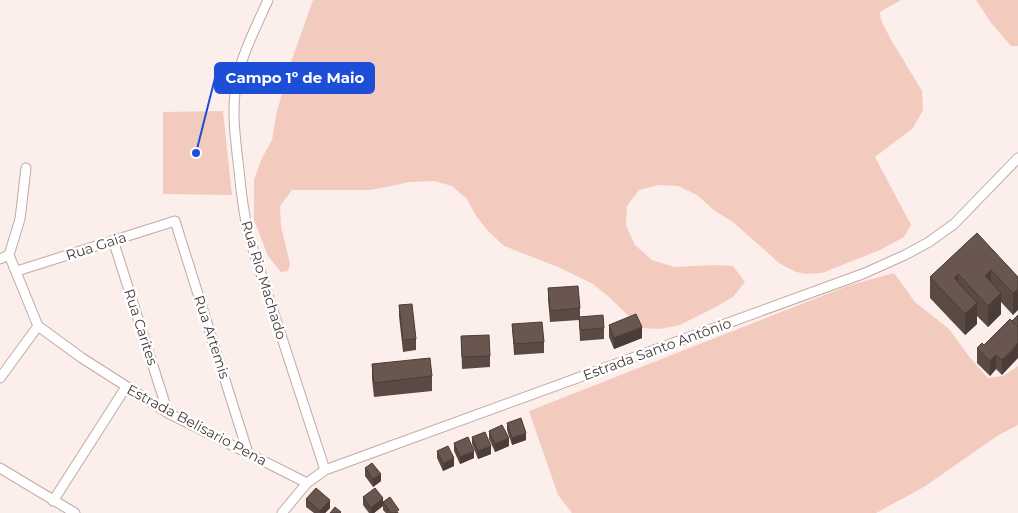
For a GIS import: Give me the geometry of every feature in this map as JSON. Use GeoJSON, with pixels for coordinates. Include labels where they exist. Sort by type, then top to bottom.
{"type":"FeatureCollection","features":[{"type":"Feature","properties":{"kind":"street","name":"Rua Rio Machado"},"geometry":{"type":"LineString","coordinates":[[268,0],[239,70],[236,89],[233,119],[244,217],[325,470]]}},
{"type":"Feature","properties":{"kind":"street","name":"Estrada Santo Antônio"},"geometry":{"type":"LineString","coordinates":[[282,513],[307,483],[325,470],[856,276],[905,256],[954,224],[1018,158]]}},
{"type":"Feature","properties":{"kind":"street"},"geometry":{"type":"LineString","coordinates":[[0,378],[38,326],[10,255],[20,219],[26,168]]}},
{"type":"Feature","properties":{"kind":"street","name":"Rua Gaia"},"geometry":{"type":"LineString","coordinates":[[17,271],[175,221]]}},
{"type":"Feature","properties":{"kind":"street","name":"Rua Artemis"},"geometry":{"type":"LineString","coordinates":[[175,221],[248,453]]}},
{"type":"Feature","properties":{"kind":"street","name":"Rua Carites"},"geometry":{"type":"LineString","coordinates":[[113,240],[168,413]]}},
{"type":"Feature","properties":{"kind":"street"},"geometry":{"type":"LineString","coordinates":[[0,259],[10,255]]}},
{"type":"Feature","properties":{"kind":"street","name":"Estrada Belisario Pena"},"geometry":{"type":"LineString","coordinates":[[38,326],[82,358],[168,413],[307,483]]}},
{"type":"Feature","properties":{"kind":"street"},"geometry":{"type":"LineString","coordinates":[[53,501],[126,387]]}},
{"type":"Feature","properties":{"kind":"street"},"geometry":{"type":"LineString","coordinates":[[0,468],[75,513]]}},
{"type":"Feature","properties":{"kind":"shaded area"},"geometry":{"type":"Polygon","coordinates":[[[313,0],[901,0],[880,12],[881,20],[922,91],[923,110],[913,128],[875,157],[911,225],[904,237],[880,250],[822,273],[807,274],[796,272],[779,263],[733,222],[715,211],[697,195],[678,186],[658,185],[639,190],[627,206],[626,225],[635,245],[652,260],[674,267],[733,266],[745,282],[733,297],[716,307],[680,325],[660,329],[641,328],[593,284],[558,267],[504,246],[476,216],[467,199],[452,186],[434,181],[410,182],[371,190],[292,190],[280,206],[281,226],[290,264],[288,271],[281,272],[268,256],[254,220],[254,180],[261,160],[272,140],[276,115],[289,68],[313,0]]]}},
{"type":"Feature","properties":{"kind":"shaded area"},"geometry":{"type":"Polygon","coordinates":[[[976,0],[1018,0],[1018,46],[1011,46],[991,23],[976,0]]]}},
{"type":"Feature","properties":{"kind":"shaded area"},"geometry":{"type":"Polygon","coordinates":[[[223,111],[232,195],[163,194],[163,112],[223,111]]]}},
{"type":"Feature","properties":{"kind":"shaded area"},"geometry":{"type":"Polygon","coordinates":[[[894,273],[915,302],[949,329],[988,378],[1003,376],[1018,366],[1018,425],[997,436],[924,487],[876,513],[572,513],[558,495],[529,411],[850,285],[894,273]]]}},
{"type":"Feature","properties":{"kind":"building"},"geometry":{"type":"Polygon","coordinates":[[[977,233],[1018,277],[1018,289],[1013,293],[991,270],[985,276],[1001,293],[988,306],[958,274],[954,278],[977,303],[965,314],[930,277],[977,233]]]}},
{"type":"Feature","properties":{"kind":"building"},"geometry":{"type":"Polygon","coordinates":[[[578,286],[580,308],[550,311],[548,288],[578,286]]]}},
{"type":"Feature","properties":{"kind":"building"},"geometry":{"type":"Polygon","coordinates":[[[412,304],[416,339],[403,340],[399,305],[412,304]]]}},
{"type":"Feature","properties":{"kind":"building"},"geometry":{"type":"Polygon","coordinates":[[[636,314],[642,327],[614,338],[609,325],[636,314]]]}},
{"type":"Feature","properties":{"kind":"building"},"geometry":{"type":"Polygon","coordinates":[[[603,315],[604,328],[580,330],[579,317],[603,315]]]}},
{"type":"Feature","properties":{"kind":"building"},"geometry":{"type":"Polygon","coordinates":[[[1018,315],[1018,327],[1012,321],[1018,315]]]}},
{"type":"Feature","properties":{"kind":"building"},"geometry":{"type":"Polygon","coordinates":[[[1010,319],[1018,327],[1018,343],[1002,360],[996,355],[990,361],[977,348],[982,343],[984,345],[1010,319]]]}},
{"type":"Feature","properties":{"kind":"building"},"geometry":{"type":"Polygon","coordinates":[[[542,322],[544,342],[514,344],[512,324],[542,322]]]}},
{"type":"Feature","properties":{"kind":"building"},"geometry":{"type":"Polygon","coordinates":[[[489,335],[490,356],[462,357],[461,336],[489,335]]]}},
{"type":"Feature","properties":{"kind":"building"},"geometry":{"type":"Polygon","coordinates":[[[430,358],[432,376],[374,383],[372,364],[430,358]]]}},
{"type":"Feature","properties":{"kind":"building"},"geometry":{"type":"Polygon","coordinates":[[[521,418],[526,433],[512,438],[507,423],[521,418]]]}},
{"type":"Feature","properties":{"kind":"building"},"geometry":{"type":"Polygon","coordinates":[[[502,425],[509,438],[495,444],[489,431],[502,425]]]}},
{"type":"Feature","properties":{"kind":"building"},"geometry":{"type":"Polygon","coordinates":[[[485,432],[491,446],[478,451],[472,437],[485,432]]]}},
{"type":"Feature","properties":{"kind":"building"},"geometry":{"type":"Polygon","coordinates":[[[468,437],[474,451],[460,457],[454,443],[468,437]]]}},
{"type":"Feature","properties":{"kind":"building"},"geometry":{"type":"Polygon","coordinates":[[[448,446],[454,458],[443,464],[437,451],[448,446]]]}},
{"type":"Feature","properties":{"kind":"building"},"geometry":{"type":"Polygon","coordinates":[[[372,463],[381,474],[373,479],[365,468],[372,463]]]}},
{"type":"Feature","properties":{"kind":"building"},"geometry":{"type":"Polygon","coordinates":[[[316,488],[330,500],[320,511],[306,499],[316,488]]]}},
{"type":"Feature","properties":{"kind":"building"},"geometry":{"type":"Polygon","coordinates":[[[375,488],[383,498],[371,508],[363,497],[375,488]]]}},
{"type":"Feature","properties":{"kind":"building"},"geometry":{"type":"Polygon","coordinates":[[[390,497],[399,510],[395,513],[391,513],[383,502],[390,497]]]}},
{"type":"Feature","properties":{"kind":"building"},"geometry":{"type":"Polygon","coordinates":[[[335,507],[341,512],[330,513],[335,507]]]}},
{"type":"Feature","properties":{"kind":"place","name":"Campo 1º de Maio"},"geometry":{"type":"Point","coordinates":[196,153]}}]}
